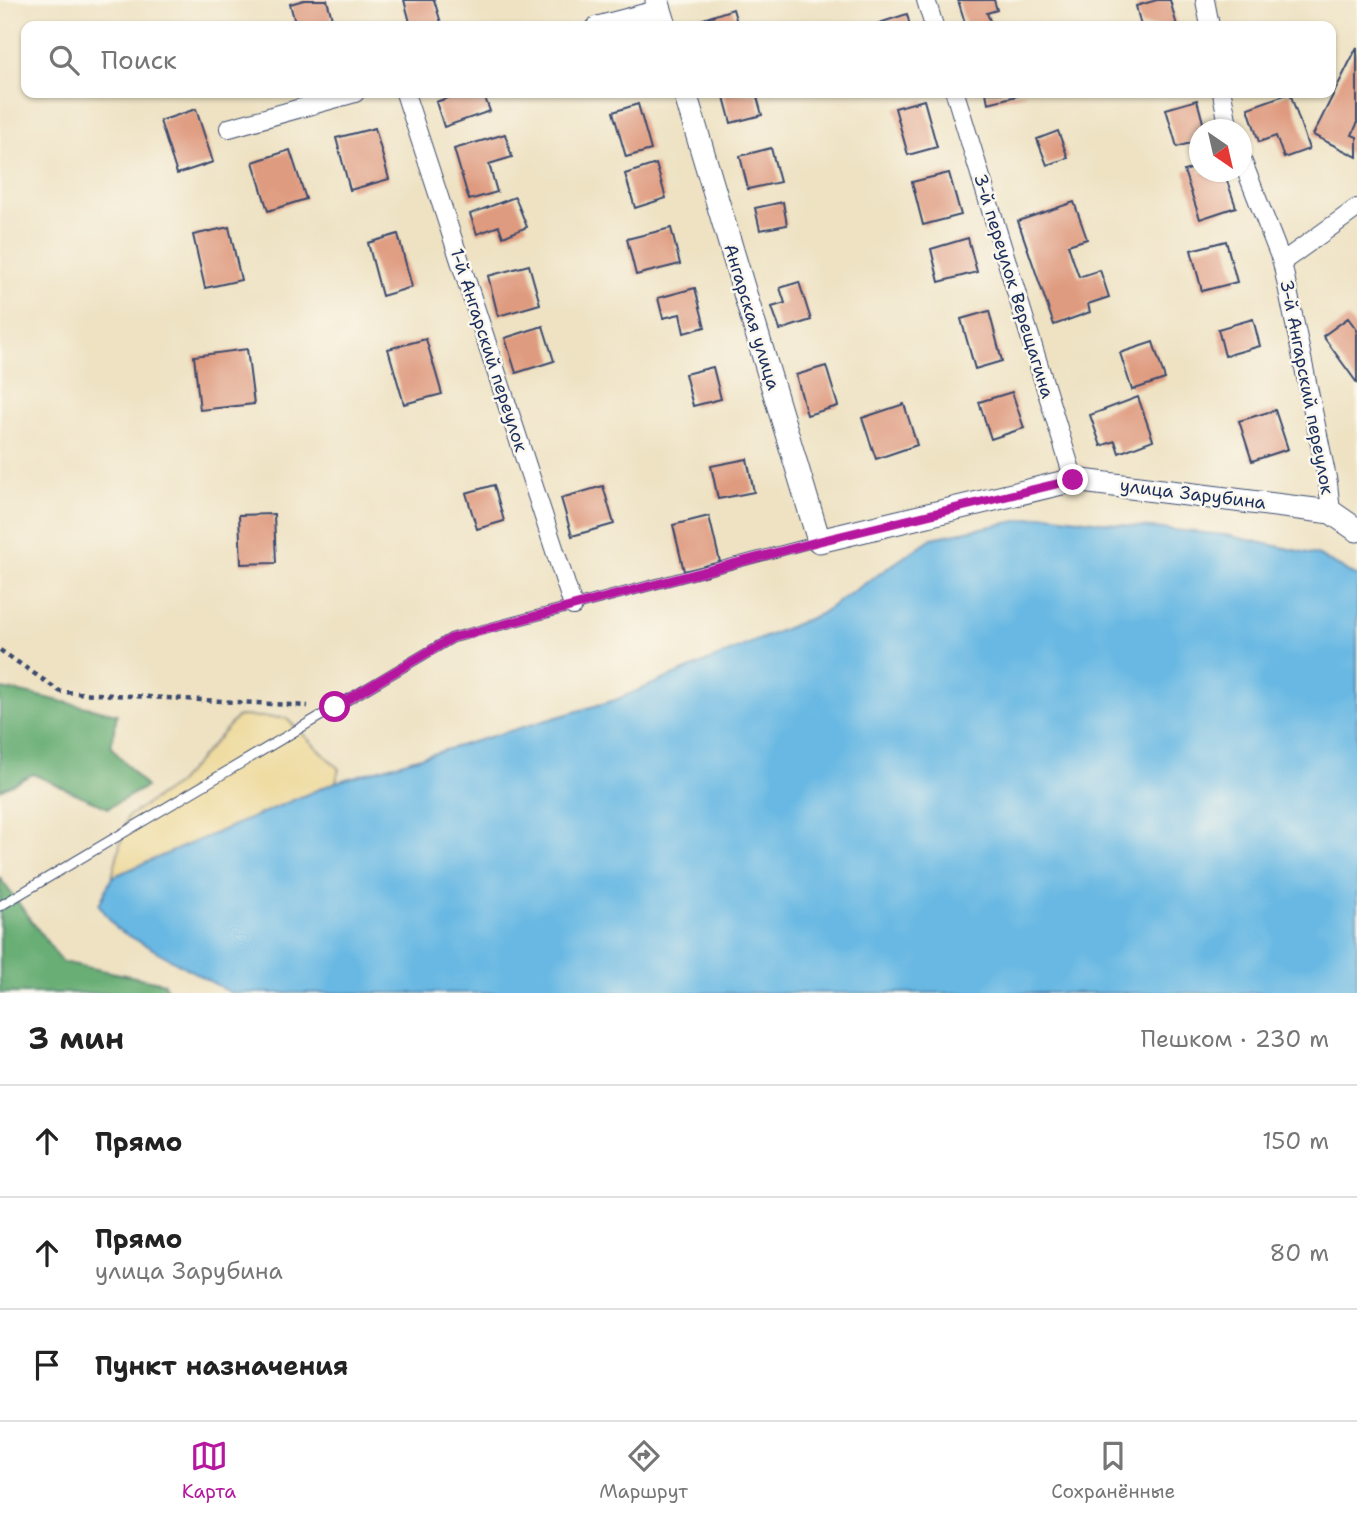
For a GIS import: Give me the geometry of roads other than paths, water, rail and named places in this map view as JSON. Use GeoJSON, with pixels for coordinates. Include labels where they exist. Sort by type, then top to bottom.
{"type":"FeatureCollection","features":[{"type":"Feature","properties":{"kind":"street"},"geometry":{"type":"LineString","coordinates":[[926,0],[932,21]]}},
{"type":"Feature","properties":{"kind":"street"},"geometry":{"type":"LineString","coordinates":[[1205,0],[1209,21]]}},
{"type":"Feature","properties":{"kind":"street"},"geometry":{"type":"LineString","coordinates":[[619,21],[661,12]]}},
{"type":"Feature","properties":{"kind":"street"},"geometry":{"type":"LineString","coordinates":[[229,128],[337,98]]}},
{"type":"Feature","properties":{"kind":"street","name":"1-й Ангарский переулок"},"geometry":{"type":"LineString","coordinates":[[407,98],[573,606]]}},
{"type":"Feature","properties":{"kind":"street","name":"Ангарская улица"},"geometry":{"type":"LineString","coordinates":[[687,98],[820,541]]}},
{"type":"Feature","properties":{"kind":"street","name":"3-й переулок Верещагина"},"geometry":{"type":"LineString","coordinates":[[957,98],[1073,480]]}},
{"type":"Feature","properties":{"kind":"street"},"geometry":{"type":"LineString","coordinates":[[1223,98],[1227,119]]}},
{"type":"Feature","properties":{"kind":"street","name":"3-й Ангарский переулок"},"geometry":{"type":"LineString","coordinates":[[1250,182],[1282,262],[1328,483],[1331,512]]}},
{"type":"Feature","properties":{"kind":"street"},"geometry":{"type":"LineString","coordinates":[[1282,262],[1357,208]]}},
{"type":"Feature","properties":{"kind":"street","name":"улица Зарубина"},"geometry":{"type":"LineString","coordinates":[[820,541],[1073,480],[1331,512],[1357,530]]}},
{"type":"Feature","properties":{"kind":"lane"},"geometry":{"type":"LineString","coordinates":[[0,906],[452,638],[820,541]]}},
{"type":"Feature","properties":{"kind":"water"},"geometry":{"type":"Polygon","coordinates":[[[1047,515],[1226,535],[1317,555],[1357,576],[1357,993],[231,993],[117,929],[99,905],[112,877],[336,782],[615,700],[820,614],[932,538],[1047,515]]]}}]}
